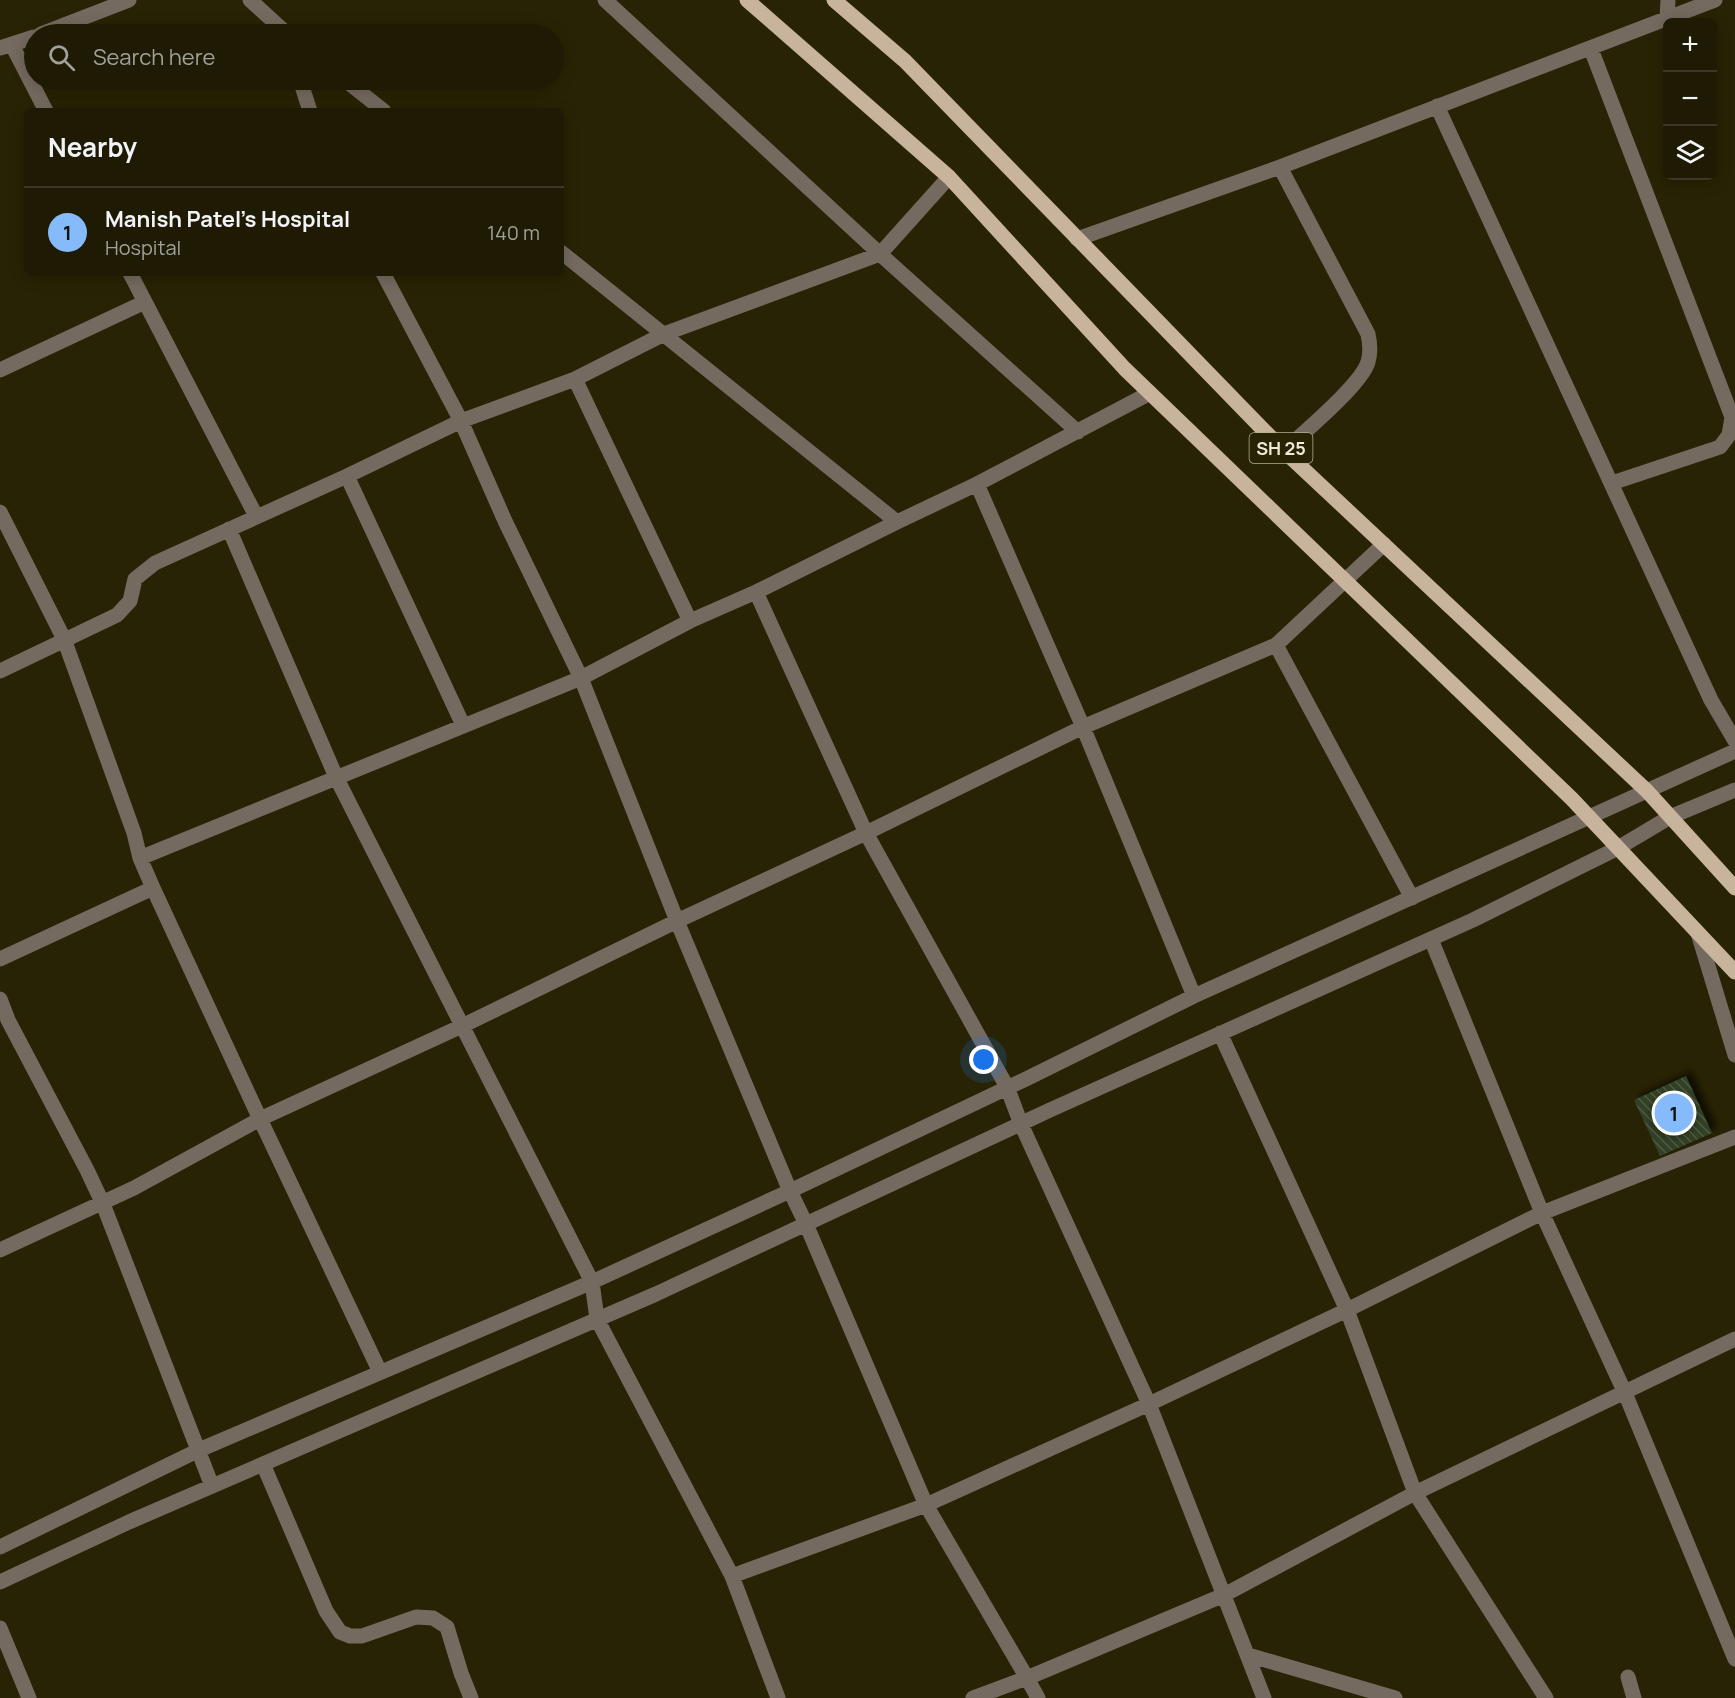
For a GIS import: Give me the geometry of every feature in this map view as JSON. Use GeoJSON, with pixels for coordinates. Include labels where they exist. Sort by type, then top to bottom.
{"type":"FeatureCollection","features":[{"type":"Feature","properties":{"kind":"main road"},"geometry":{"type":"LineString","coordinates":[[747,0],[949,177],[1125,369],[1588,817],[1735,972]]}},
{"type":"Feature","properties":{"kind":"main road","name":"SH 25"},"geometry":{"type":"LineString","coordinates":[[834,0],[905,61],[1284,451],[1647,791],[1735,888]]}},
{"type":"Feature","properties":{"kind":"street"},"geometry":{"type":"LineString","coordinates":[[66,24],[129,0]]}},
{"type":"Feature","properties":{"kind":"street"},"geometry":{"type":"LineString","coordinates":[[250,0],[276,24]]}},
{"type":"Feature","properties":{"kind":"street"},"geometry":{"type":"LineString","coordinates":[[604,0],[880,254],[1078,432]]}},
{"type":"Feature","properties":{"kind":"street"},"geometry":{"type":"LineString","coordinates":[[1668,0],[1667,18],[1714,0]]}},
{"type":"Feature","properties":{"kind":"street"},"geometry":{"type":"LineString","coordinates":[[1077,239],[1280,167],[1663,20]]}},
{"type":"Feature","properties":{"kind":"street"},"geometry":{"type":"LineString","coordinates":[[24,41],[6,47],[24,76]]}},
{"type":"Feature","properties":{"kind":"street"},"geometry":{"type":"LineString","coordinates":[[1591,49],[1732,417],[1729,435],[1720,447],[1612,483]]}},
{"type":"Feature","properties":{"kind":"street"},"geometry":{"type":"LineString","coordinates":[[33,90],[44,108]]}},
{"type":"Feature","properties":{"kind":"street"},"geometry":{"type":"LineString","coordinates":[[303,90],[309,108]]}},
{"type":"Feature","properties":{"kind":"street"},"geometry":{"type":"LineString","coordinates":[[358,90],[380,108]]}},
{"type":"Feature","properties":{"kind":"street"},"geometry":{"type":"LineString","coordinates":[[1437,106],[1711,700],[1735,741]]}},
{"type":"Feature","properties":{"kind":"street"},"geometry":{"type":"LineString","coordinates":[[1280,167],[1368,334],[1371,347],[1369,361],[1357,382],[1284,451]]}},
{"type":"Feature","properties":{"kind":"street"},"geometry":{"type":"LineString","coordinates":[[0,670],[117,615],[130,601],[135,579],[154,563],[347,476],[461,421],[575,379],[664,334],[880,254],[949,177]]}},
{"type":"Feature","properties":{"kind":"street"},"geometry":{"type":"LineString","coordinates":[[564,254],[897,522]]}},
{"type":"Feature","properties":{"kind":"street"},"geometry":{"type":"LineString","coordinates":[[132,276],[256,516]]}},
{"type":"Feature","properties":{"kind":"street"},"geometry":{"type":"LineString","coordinates":[[385,276],[461,421],[505,521],[581,678],[677,921],[790,1191],[926,1505],[1038,1698]]}},
{"type":"Feature","properties":{"kind":"street"},"geometry":{"type":"LineString","coordinates":[[0,370],[145,302]]}},
{"type":"Feature","properties":{"kind":"street"},"geometry":{"type":"LineString","coordinates":[[575,379],[690,621]]}},
{"type":"Feature","properties":{"kind":"street"},"geometry":{"type":"LineString","coordinates":[[140,858],[581,678],[690,621],[756,592],[977,484],[1150,393]]}},
{"type":"Feature","properties":{"kind":"street"},"geometry":{"type":"LineString","coordinates":[[347,476],[463,725]]}},
{"type":"Feature","properties":{"kind":"street"},"geometry":{"type":"LineString","coordinates":[[977,484],[1083,727],[1194,996]]}},
{"type":"Feature","properties":{"kind":"street"},"geometry":{"type":"LineString","coordinates":[[0,512],[64,639],[130,822],[140,858],[153,888],[380,1372]]}},
{"type":"Feature","properties":{"kind":"street"},"geometry":{"type":"LineString","coordinates":[[229,529],[336,777],[592,1282],[597,1319],[732,1576],[778,1698]]}},
{"type":"Feature","properties":{"kind":"street"},"geometry":{"type":"LineString","coordinates":[[0,1250],[103,1204],[260,1119],[462,1026],[1083,727],[1276,645],[1384,544]]}},
{"type":"Feature","properties":{"kind":"street"},"geometry":{"type":"LineString","coordinates":[[756,592],[866,833],[1007,1087],[1021,1124],[1149,1404],[1264,1698]]}},
{"type":"Feature","properties":{"kind":"street"},"geometry":{"type":"LineString","coordinates":[[1276,645],[1412,898]]}},
{"type":"Feature","properties":{"kind":"street"},"geometry":{"type":"LineString","coordinates":[[0,1547],[199,1450],[592,1282],[790,1191],[1194,996],[1735,751]]}},
{"type":"Feature","properties":{"kind":"street"},"geometry":{"type":"LineString","coordinates":[[0,1582],[212,1486],[597,1319],[1220,1033],[1431,939],[1618,848],[1670,817],[1735,790]]}},
{"type":"Feature","properties":{"kind":"street"},"geometry":{"type":"LineString","coordinates":[[0,959],[153,888]]}},
{"type":"Feature","properties":{"kind":"street"},"geometry":{"type":"LineString","coordinates":[[1698,933],[1735,1055]]}},
{"type":"Feature","properties":{"kind":"street"},"geometry":{"type":"LineString","coordinates":[[1431,939],[1542,1212],[1625,1393],[1735,1659]]}},
{"type":"Feature","properties":{"kind":"street"},"geometry":{"type":"LineString","coordinates":[[0,999],[8,1020],[103,1204],[212,1486]]}},
{"type":"Feature","properties":{"kind":"street"},"geometry":{"type":"LineString","coordinates":[[1220,1033],[1347,1310],[1415,1493],[1546,1698]]}},
{"type":"Feature","properties":{"kind":"street"},"geometry":{"type":"LineString","coordinates":[[732,1576],[926,1505],[1149,1404],[1347,1310],[1542,1212],[1735,1137]]}},
{"type":"Feature","properties":{"kind":"street"},"geometry":{"type":"LineString","coordinates":[[973,1698],[1028,1678],[1224,1595],[1415,1493],[1735,1339]]}},
{"type":"Feature","properties":{"kind":"street"},"geometry":{"type":"LineString","coordinates":[[263,1464],[326,1611],[340,1632],[350,1636],[362,1636],[416,1617],[433,1618],[447,1627],[471,1698]]}},
{"type":"Feature","properties":{"kind":"street"},"geometry":{"type":"LineString","coordinates":[[0,1628],[29,1698]]}},
{"type":"Feature","properties":{"kind":"street"},"geometry":{"type":"LineString","coordinates":[[1248,1655],[1395,1698]]}},
{"type":"Feature","properties":{"kind":"street"},"geometry":{"type":"LineString","coordinates":[[1628,1677],[1634,1698]]}},
{"type":"Feature","properties":{"kind":"building"},"geometry":{"type":"Polygon","coordinates":[[[1686,1076],[1712,1133],[1660,1156],[1634,1100],[1686,1076]]]}},
{"type":"Feature","properties":{"kind":"place","name":"Manish Patel's Hospital"},"geometry":{"type":"Point","coordinates":[1674,1113]}}]}
